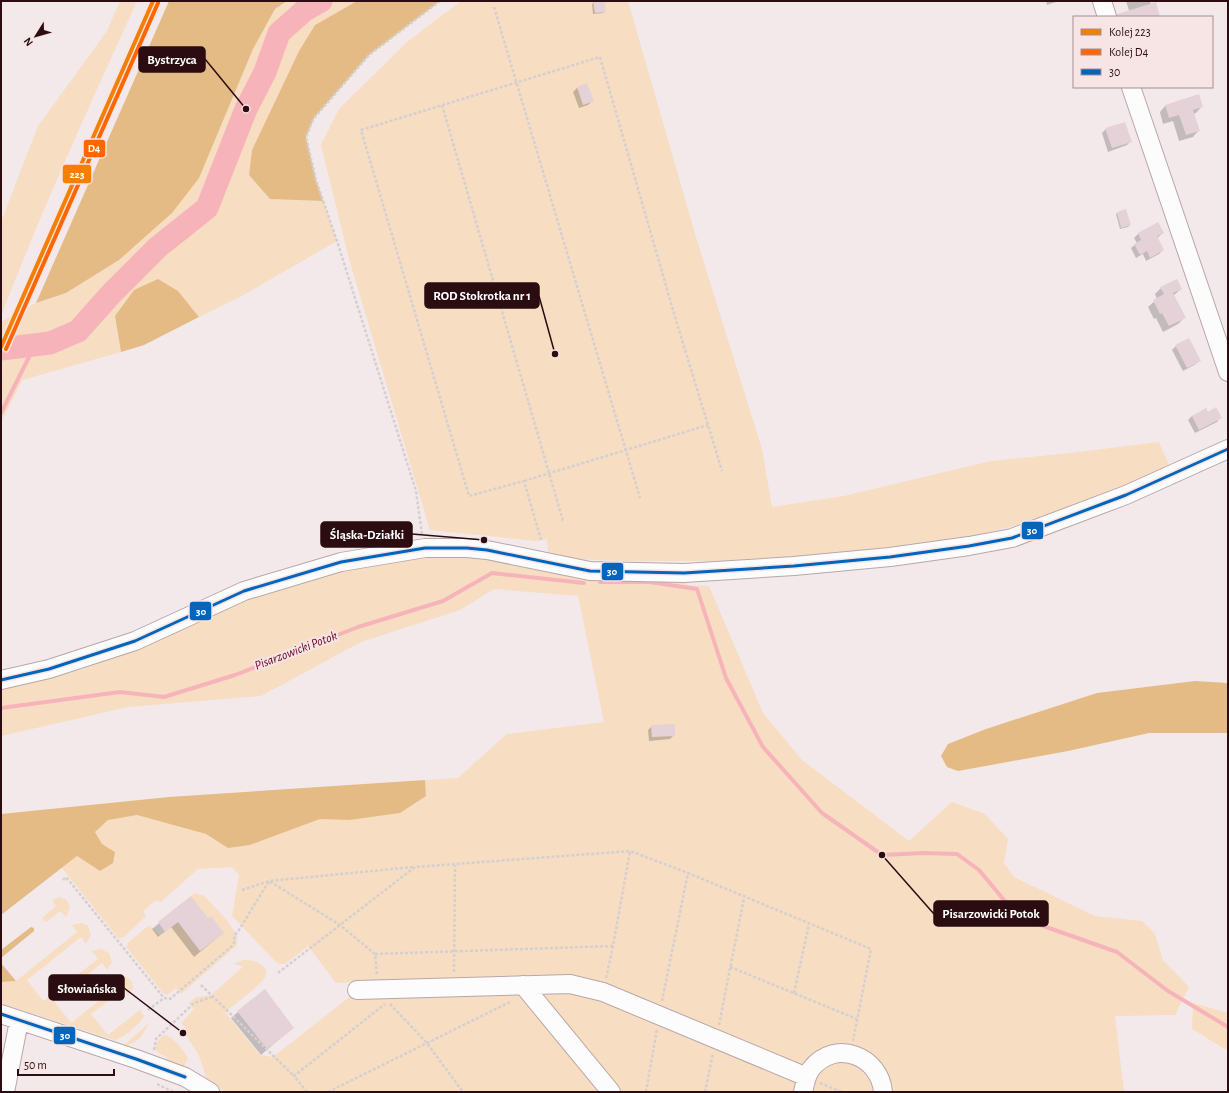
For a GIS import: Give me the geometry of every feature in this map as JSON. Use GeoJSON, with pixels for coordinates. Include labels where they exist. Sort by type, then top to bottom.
{"type":"FeatureCollection","features":[{"type":"Feature","properties":{"kind":"street"},"geometry":{"type":"LineString","coordinates":[[1102,1],[1108,16]]}},
{"type":"Feature","properties":{"kind":"street"},"geometry":{"type":"LineString","coordinates":[[1131,88],[1228,372]]}},
{"type":"Feature","properties":{"kind":"street"},"geometry":{"type":"LineString","coordinates":[[1,680],[49,669],[135,641],[244,591],[341,562],[425,548],[467,548],[487,550],[590,571],[684,572],[794,566],[914,554],[1012,538],[1050,525],[1126,495],[1228,449]]}},
{"type":"Feature","properties":{"kind":"street"},"geometry":{"type":"LineString","coordinates":[[357,990],[378,988],[454,987],[526,989],[570,984],[603,992],[716,1039],[805,1084],[812,1069],[818,1062],[836,1054],[850,1053],[862,1058],[875,1068],[882,1082],[883,1092]]}},
{"type":"Feature","properties":{"kind":"street"},"geometry":{"type":"LineString","coordinates":[[526,989],[611,1092]]}},
{"type":"Feature","properties":{"kind":"street"},"geometry":{"type":"LineString","coordinates":[[1,1014],[136,1058],[185,1077],[210,1092]]}},
{"type":"Feature","properties":{"kind":"street"},"geometry":{"type":"LineString","coordinates":[[5,1092],[20,1021]]}},
{"type":"Feature","properties":{"kind":"path"},"geometry":{"type":"LineString","coordinates":[[425,548],[416,491],[337,241],[316,180],[306,137],[314,118],[369,55],[440,1]]}},
{"type":"Feature","properties":{"kind":"path"},"geometry":{"type":"LineString","coordinates":[[494,7],[640,498]]}},
{"type":"Feature","properties":{"kind":"path"},"geometry":{"type":"LineString","coordinates":[[708,425],[524,481],[469,496],[361,130],[600,57],[675,317],[708,425],[722,471]]}},
{"type":"Feature","properties":{"kind":"path"},"geometry":{"type":"LineString","coordinates":[[442,105],[563,521]]}},
{"type":"Feature","properties":{"kind":"path"},"geometry":{"type":"LineString","coordinates":[[524,481],[541,540]]}},
{"type":"Feature","properties":{"kind":"path"},"geometry":{"type":"LineString","coordinates":[[603,992],[630,852]]}},
{"type":"Feature","properties":{"kind":"path"},"geometry":{"type":"LineString","coordinates":[[242,890],[269,881],[414,867],[630,852],[688,873],[744,898],[871,949],[850,1053]]}},
{"type":"Feature","properties":{"kind":"path"},"geometry":{"type":"LineString","coordinates":[[454,987],[455,865]]}},
{"type":"Feature","properties":{"kind":"path"},"geometry":{"type":"LineString","coordinates":[[278,973],[414,867]]}},
{"type":"Feature","properties":{"kind":"path"},"geometry":{"type":"LineString","coordinates":[[646,1092],[659,1016],[688,873]]}},
{"type":"Feature","properties":{"kind":"path"},"geometry":{"type":"LineString","coordinates":[[63,880],[66,877],[164,998],[170,999],[233,945],[235,940],[234,936],[240,930],[269,881]]}},
{"type":"Feature","properties":{"kind":"path"},"geometry":{"type":"LineString","coordinates":[[269,881],[340,925],[375,954],[455,950],[613,946]]}},
{"type":"Feature","properties":{"kind":"path"},"geometry":{"type":"LineString","coordinates":[[705,1092],[744,898]]}},
{"type":"Feature","properties":{"kind":"path"},"geometry":{"type":"LineString","coordinates":[[794,993],[809,924]]}},
{"type":"Feature","properties":{"kind":"path"},"geometry":{"type":"LineString","coordinates":[[375,954],[378,988]]}},
{"type":"Feature","properties":{"kind":"path"},"geometry":{"type":"LineString","coordinates":[[730,967],[857,1019]]}},
{"type":"Feature","properties":{"kind":"path"},"geometry":{"type":"LineString","coordinates":[[201,985],[294,1076],[307,1092]]}},
{"type":"Feature","properties":{"kind":"path"},"geometry":{"type":"LineString","coordinates":[[328,1092],[526,989]]}},
{"type":"Feature","properties":{"kind":"path"},"geometry":{"type":"LineString","coordinates":[[156,1054],[154,1045],[156,1039],[194,1003],[212,997]]}},
{"type":"Feature","properties":{"kind":"path"},"geometry":{"type":"LineString","coordinates":[[148,1010],[164,998]]}},
{"type":"Feature","properties":{"kind":"path"},"geometry":{"type":"LineString","coordinates":[[294,1076],[388,1001],[426,1042],[463,1092]]}},
{"type":"Feature","properties":{"kind":"path"},"geometry":{"type":"LineString","coordinates":[[805,1084],[842,1092]]}},
{"type":"Feature","properties":{"kind":"shaded area"},"geometry":{"type":"Polygon","coordinates":[[[120,1],[137,1],[84,118],[1,316],[1,222],[38,126],[107,31],[120,1]]]}},
{"type":"Feature","properties":{"kind":"shaded area"},"geometry":{"type":"Polygon","coordinates":[[[169,1],[287,1],[275,9],[253,49],[199,178],[172,213],[119,260],[66,293],[36,303],[169,1]]]}},
{"type":"Feature","properties":{"kind":"shaded area"},"geometry":{"type":"Polygon","coordinates":[[[287,1],[357,1],[315,25],[299,51],[252,150],[249,175],[270,199],[323,201],[337,241],[240,297],[199,317],[178,291],[115,316],[121,352],[22,380],[1,423],[1,373],[3,369],[1,368],[1,322],[36,303],[66,293],[119,260],[172,213],[228,108],[253,49],[275,9],[287,1]]]}},
{"type":"Feature","properties":{"kind":"shaded area"},"geometry":{"type":"Polygon","coordinates":[[[357,1],[440,1],[369,55],[314,118],[306,137],[316,180],[323,201],[270,199],[249,175],[252,150],[299,51],[315,25],[357,1]]]}},
{"type":"Feature","properties":{"kind":"shaded area"},"geometry":{"type":"Polygon","coordinates":[[[461,1],[628,1],[696,237],[762,449],[772,507],[844,496],[991,461],[1159,442],[1170,467],[1072,508],[1029,522],[977,535],[852,552],[725,561],[623,561],[574,559],[548,554],[547,539],[536,541],[430,530],[349,259],[321,145],[339,109],[407,42],[461,1]]]}},
{"type":"Feature","properties":{"kind":"shaded area"},"geometry":{"type":"Polygon","coordinates":[[[158,279],[178,291],[199,317],[144,345],[121,352],[115,316],[134,290],[158,279]]]}},
{"type":"Feature","properties":{"kind":"shaded area"},"geometry":{"type":"Polygon","coordinates":[[[472,554],[600,582],[686,580],[687,585],[709,586],[763,713],[802,760],[909,841],[952,802],[985,814],[1008,839],[1004,863],[1014,877],[1095,916],[1142,921],[1155,934],[1163,960],[1189,987],[1175,1015],[1115,1016],[1124,1092],[890,1092],[840,1046],[797,1092],[225,1092],[207,1081],[199,1056],[186,1035],[185,1032],[187,1030],[181,1023],[194,1009],[189,1003],[196,997],[211,995],[243,967],[234,964],[243,960],[249,960],[261,964],[266,970],[265,977],[262,981],[225,1012],[260,1055],[273,1057],[352,995],[357,982],[336,983],[308,946],[285,964],[276,962],[232,916],[239,875],[232,867],[198,869],[161,902],[155,901],[143,911],[146,916],[125,936],[119,939],[62,868],[77,856],[100,871],[115,852],[102,844],[95,832],[108,820],[137,815],[206,834],[228,848],[250,845],[320,819],[349,820],[426,796],[425,780],[458,778],[507,734],[604,722],[578,596],[494,589],[460,610],[361,642],[261,696],[128,707],[1,736],[1,690],[81,670],[289,583],[356,567],[431,555],[472,554]]]}},
{"type":"Feature","properties":{"kind":"shaded area"},"geometry":{"type":"Polygon","coordinates":[[[1195,681],[1228,683],[1228,733],[1149,733],[1068,751],[958,771],[947,767],[941,756],[948,744],[986,729],[1097,693],[1195,681]]]}},
{"type":"Feature","properties":{"kind":"shaded area"},"geometry":{"type":"Polygon","coordinates":[[[425,780],[426,796],[400,813],[349,820],[320,819],[250,845],[228,848],[206,834],[137,815],[108,820],[95,832],[102,844],[115,852],[113,863],[100,871],[77,856],[1,915],[1,814],[169,797],[425,780]]]}},
{"type":"Feature","properties":{"kind":"shaded area"},"geometry":{"type":"Polygon","coordinates":[[[195,893],[204,896],[226,919],[237,936],[236,946],[181,994],[176,988],[167,995],[163,993],[126,947],[129,942],[148,926],[160,936],[165,932],[158,922],[195,893]]]}},
{"type":"Feature","properties":{"kind":"shaded area"},"geometry":{"type":"Polygon","coordinates":[[[59,897],[67,900],[70,907],[66,917],[60,911],[46,922],[42,918],[56,906],[52,900],[59,897]]]}},
{"type":"Feature","properties":{"kind":"shaded area"},"geometry":{"type":"Polygon","coordinates":[[[81,923],[88,926],[91,935],[86,944],[81,937],[27,980],[43,1001],[98,959],[92,951],[101,949],[109,953],[112,962],[107,970],[102,963],[54,1001],[71,1023],[119,985],[114,978],[123,975],[131,980],[133,988],[128,996],[123,989],[91,1014],[108,1035],[140,1010],[144,1016],[139,1023],[131,1031],[118,1039],[114,1040],[1,1003],[1,982],[16,981],[77,932],[72,925],[81,923]]]}},
{"type":"Feature","properties":{"kind":"shaded area"},"geometry":{"type":"Polygon","coordinates":[[[31,927],[34,928],[34,931],[1,958],[1,950],[31,927]]]}},
{"type":"Feature","properties":{"kind":"shaded area"},"geometry":{"type":"Polygon","coordinates":[[[1,963],[16,981],[1,982],[1,963]]]}},
{"type":"Feature","properties":{"kind":"shaded area"},"geometry":{"type":"Polygon","coordinates":[[[1193,1003],[1228,1013],[1228,1051],[1192,1029],[1193,1003]]]}},
{"type":"Feature","properties":{"kind":"shaded area"},"geometry":{"type":"Polygon","coordinates":[[[150,1022],[139,1039],[122,1047],[150,1022]]]}},
{"type":"Feature","properties":{"kind":"shaded area"},"geometry":{"type":"Polygon","coordinates":[[[164,1035],[175,1041],[188,1059],[185,1065],[180,1068],[165,1062],[167,1057],[159,1053],[155,1048],[157,1042],[164,1035]]]}},
{"type":"Feature","properties":{"kind":"shaded area"},"geometry":{"type":"Polygon","coordinates":[[[835,1057],[863,1062],[880,1092],[808,1092],[813,1073],[835,1057]]]}},
{"type":"Feature","properties":{"kind":"building"},"geometry":{"type":"Polygon","coordinates":[[[593,1],[605,1],[606,12],[595,13],[593,1]]]}},
{"type":"Feature","properties":{"kind":"building"},"geometry":{"type":"Polygon","coordinates":[[[1156,2],[1160,16],[1117,16],[1117,14],[1156,2]]]}},
{"type":"Feature","properties":{"kind":"building"},"geometry":{"type":"Polygon","coordinates":[[[587,83],[594,101],[583,105],[577,87],[587,83]]]}},
{"type":"Feature","properties":{"kind":"building"},"geometry":{"type":"Polygon","coordinates":[[[1199,94],[1203,107],[1193,110],[1200,131],[1186,135],[1179,115],[1169,118],[1165,105],[1199,94]]]}},
{"type":"Feature","properties":{"kind":"building"},"geometry":{"type":"Polygon","coordinates":[[[1125,122],[1132,142],[1112,148],[1105,128],[1125,122]]]}},
{"type":"Feature","properties":{"kind":"building"},"geometry":{"type":"Polygon","coordinates":[[[1126,209],[1131,225],[1121,228],[1117,212],[1126,209]]]}},
{"type":"Feature","properties":{"kind":"building"},"geometry":{"type":"Polygon","coordinates":[[[1158,222],[1164,233],[1157,236],[1164,250],[1150,258],[1147,251],[1140,255],[1134,244],[1141,240],[1138,233],[1158,222]]]}},
{"type":"Feature","properties":{"kind":"building"},"geometry":{"type":"Polygon","coordinates":[[[1177,279],[1182,289],[1173,293],[1186,318],[1169,326],[1162,313],[1160,314],[1153,300],[1164,294],[1160,287],[1177,279]]]}},
{"type":"Feature","properties":{"kind":"building"},"geometry":{"type":"Polygon","coordinates":[[[1189,338],[1201,361],[1187,368],[1175,345],[1189,338]]]}},
{"type":"Feature","properties":{"kind":"building"},"geometry":{"type":"Polygon","coordinates":[[[1216,407],[1222,418],[1199,430],[1192,416],[1206,408],[1208,412],[1216,407]]]}},
{"type":"Feature","properties":{"kind":"building"},"geometry":{"type":"Polygon","coordinates":[[[675,724],[675,736],[652,737],[651,725],[675,724]]]}},
{"type":"Feature","properties":{"kind":"building"},"geometry":{"type":"Polygon","coordinates":[[[191,896],[208,918],[211,916],[224,933],[200,951],[178,922],[165,932],[158,922],[191,896]]]}},
{"type":"Feature","properties":{"kind":"building"},"geometry":{"type":"Polygon","coordinates":[[[265,989],[294,1028],[267,1049],[237,1011],[265,989]]]}},
{"type":"Feature","properties":{"kind":"waterway"},"geometry":{"type":"LineString","coordinates":[[1,349],[50,343],[78,331],[111,294],[158,247],[207,208],[246,109],[265,72],[279,33],[305,10],[321,1]]}},
{"type":"Feature","properties":{"kind":"waterway","name":"Pisarzowicki Potok"},"geometry":{"type":"LineString","coordinates":[[1,413],[35,345]]}},
{"type":"Feature","properties":{"kind":"waterway","name":"Pisarzowicki Potok"},"geometry":{"type":"LineString","coordinates":[[1,708],[120,692],[164,697],[235,675],[358,627],[443,601],[492,573],[584,583]]}},
{"type":"Feature","properties":{"kind":"waterway","name":"Pisarzowicki Potok"},"geometry":{"type":"LineString","coordinates":[[600,582],[649,582],[697,589],[726,678],[763,747],[822,813],[882,855],[924,853],[957,854],[979,870],[1018,917],[1117,952],[1168,991],[1228,1027]]}},
{"type":"Feature","properties":{"kind":"rail line","name":"223"},"geometry":{"type":"LineString","coordinates":[[1,347],[153,1]]}},
{"type":"Feature","properties":{"kind":"rail line","name":"D4"},"geometry":{"type":"LineString","coordinates":[[6,349],[158,3]]}},
{"type":"Feature","properties":{"kind":"transit line","name":"30"},"geometry":{"type":"LineString","coordinates":[[1,680],[49,669],[135,641],[244,591],[341,562],[425,548],[467,548],[487,550],[590,571],[684,573],[794,566],[890,557],[969,546],[1012,538],[1126,495],[1228,449]]}},
{"type":"Feature","properties":{"kind":"transit line","name":"30"},"geometry":{"type":"LineString","coordinates":[[1,1014],[185,1077]]}},
{"type":"Feature","properties":{"kind":"place","name":"Bystrzyca"},"geometry":{"type":"Point","coordinates":[246,109]}},
{"type":"Feature","properties":{"kind":"place","name":"ROD Stokrotka nr 1"},"geometry":{"type":"Point","coordinates":[555,354]}},
{"type":"Feature","properties":{"kind":"place","name":"Śląska-Działki"},"geometry":{"type":"Point","coordinates":[484,540]}},
{"type":"Feature","properties":{"kind":"place","name":"Pisarzowicki Potok"},"geometry":{"type":"Point","coordinates":[882,855]}},
{"type":"Feature","properties":{"kind":"place","name":"Słowiańska"},"geometry":{"type":"Point","coordinates":[183,1033]}}]}
